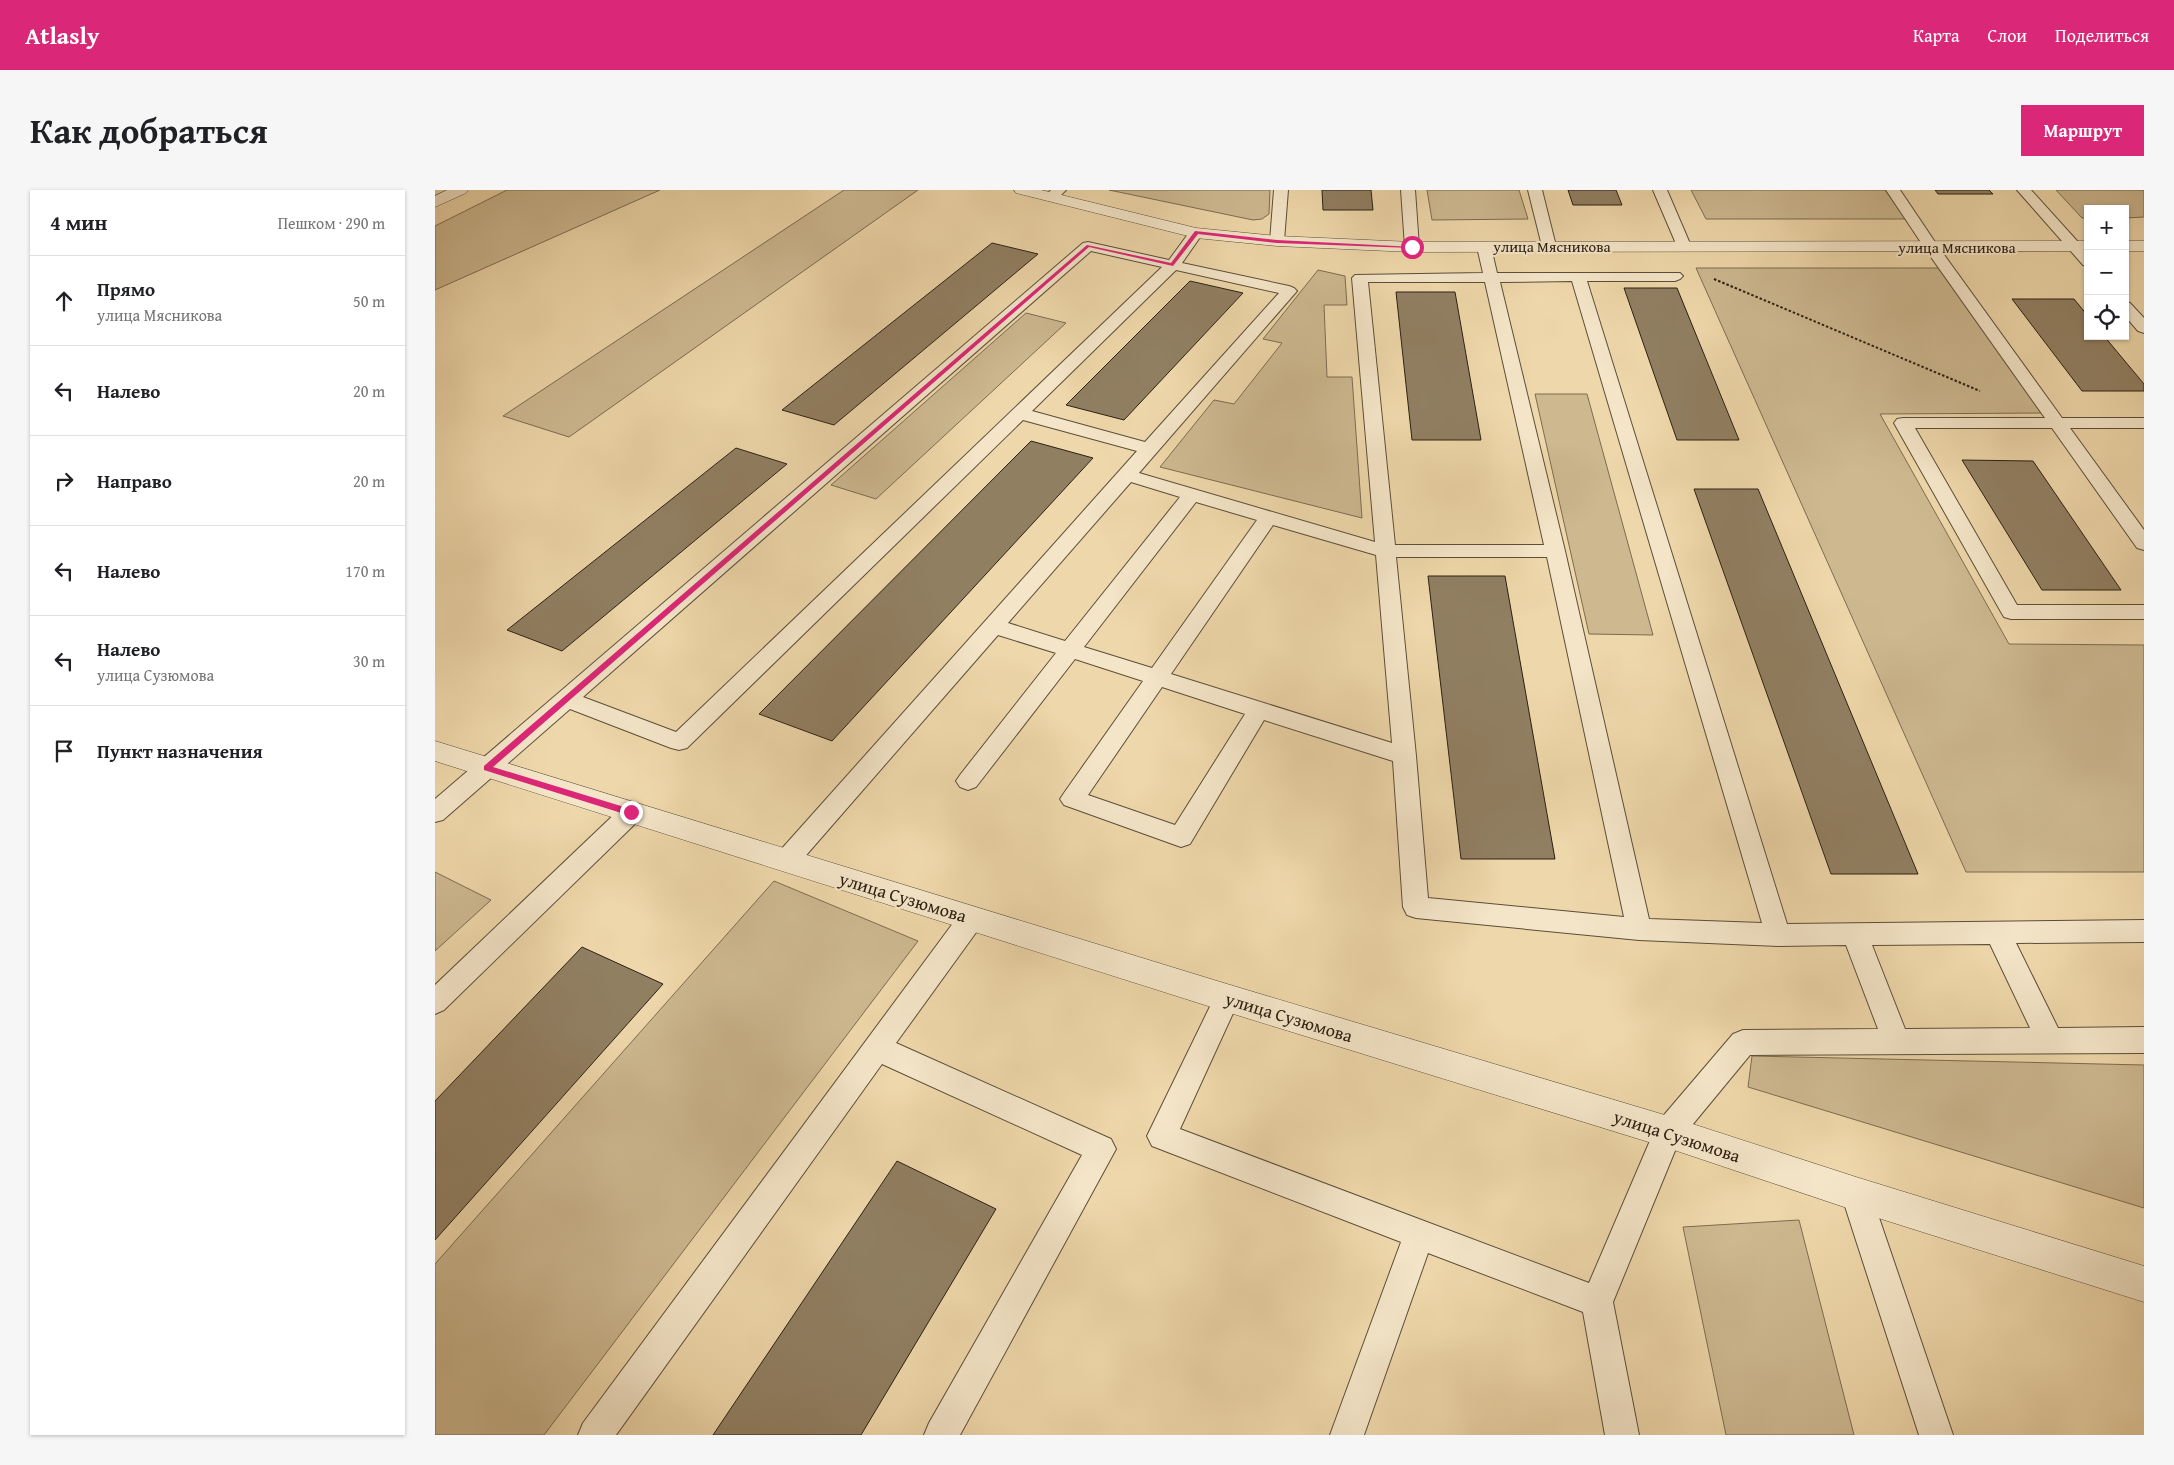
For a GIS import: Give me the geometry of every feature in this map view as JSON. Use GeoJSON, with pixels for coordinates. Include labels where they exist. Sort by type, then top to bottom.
{"type":"FeatureCollection","features":[{"type":"Feature","properties":{"kind":"street"},"geometry":{"type":"LineString","coordinates":[[435,202],[460,190]]}},
{"type":"Feature","properties":{"kind":"street","name":"улица Мясникова"},"geometry":{"type":"LineString","coordinates":[[1022,190],[1055,194],[1196,232],[1277,241],[1412,247],[2081,246]]}},
{"type":"Feature","properties":{"kind":"street"},"geometry":{"type":"LineString","coordinates":[[2129,246],[2144,246]]}},
{"type":"Feature","properties":{"kind":"street","name":"улица Сузюмова"},"geometry":{"type":"LineString","coordinates":[[435,751],[971,919],[1668,1132],[1856,1194],[2144,1284]]}},
{"type":"Feature","properties":{"kind":"lane"},"geometry":{"type":"LineString","coordinates":[[1277,241],[1281,190]]}},
{"type":"Feature","properties":{"kind":"lane"},"geometry":{"type":"LineString","coordinates":[[1409,190],[1412,247]]}},
{"type":"Feature","properties":{"kind":"lane"},"geometry":{"type":"LineString","coordinates":[[1535,190],[1549,246]]}},
{"type":"Feature","properties":{"kind":"lane"},"geometry":{"type":"LineString","coordinates":[[1660,190],[1684,246]]}},
{"type":"Feature","properties":{"kind":"lane"},"geometry":{"type":"LineString","coordinates":[[1893,190],[1931,247],[2144,544]]}},
{"type":"Feature","properties":{"kind":"lane"},"geometry":{"type":"LineString","coordinates":[[2025,190],[2081,246]]}},
{"type":"Feature","properties":{"kind":"lane"},"geometry":{"type":"LineString","coordinates":[[567,699],[679,742],[1173,265],[1196,232]]}},
{"type":"Feature","properties":{"kind":"lane"},"geometry":{"type":"LineString","coordinates":[[435,812],[1089,246],[1289,291],[786,861]]}},
{"type":"Feature","properties":{"kind":"lane"},"geometry":{"type":"LineString","coordinates":[[1484,247],[1555,550],[1639,929]]}},
{"type":"Feature","properties":{"kind":"lane"},"geometry":{"type":"LineString","coordinates":[[1675,276],[1360,278],[1384,551],[1405,756],[1416,907],[1639,929],[1778,935],[2144,931]]}},
{"type":"Feature","properties":{"kind":"lane"},"geometry":{"type":"LineString","coordinates":[[1578,277],[1778,935]]}},
{"type":"Feature","properties":{"kind":"lane"},"geometry":{"type":"LineString","coordinates":[[2129,311],[2144,328]]}},
{"type":"Feature","properties":{"kind":"lane"},"geometry":{"type":"LineString","coordinates":[[1019,413],[1149,449]]}},
{"type":"Feature","properties":{"kind":"lane"},"geometry":{"type":"LineString","coordinates":[[2144,423],[1903,423],[2011,612],[2144,612]]}},
{"type":"Feature","properties":{"kind":"lane"},"geometry":{"type":"LineString","coordinates":[[1126,475],[1384,551],[1555,550]]}},
{"type":"Feature","properties":{"kind":"lane"},"geometry":{"type":"LineString","coordinates":[[968,781],[1192,494]]}},
{"type":"Feature","properties":{"kind":"lane"},"geometry":{"type":"LineString","coordinates":[[1259,709],[1181,837],[1072,799],[1269,517]]}},
{"type":"Feature","properties":{"kind":"lane"},"geometry":{"type":"LineString","coordinates":[[993,626],[1405,756]]}},
{"type":"Feature","properties":{"kind":"lane"},"geometry":{"type":"LineString","coordinates":[[435,1002],[631,812]]}},
{"type":"Feature","properties":{"kind":"lane"},"geometry":{"type":"LineString","coordinates":[[595,1435],[971,919]]}},
{"type":"Feature","properties":{"kind":"lane"},"geometry":{"type":"LineString","coordinates":[[1998,932],[2051,1040]]}},
{"type":"Feature","properties":{"kind":"lane"},"geometry":{"type":"LineString","coordinates":[[1855,934],[1896,1042]]}},
{"type":"Feature","properties":{"kind":"lane"},"geometry":{"type":"LineString","coordinates":[[1227,998],[1162,1136],[1597,1302]]}},
{"type":"Feature","properties":{"kind":"lane"},"geometry":{"type":"LineString","coordinates":[[1622,1435],[1597,1302],[1668,1132],[1743,1043],[2144,1040]]}},
{"type":"Feature","properties":{"kind":"lane"},"geometry":{"type":"LineString","coordinates":[[877,1048],[1101,1149],[941,1435]]}},
{"type":"Feature","properties":{"kind":"lane"},"geometry":{"type":"LineString","coordinates":[[1856,1194],[1936,1435]]}},
{"type":"Feature","properties":{"kind":"lane"},"geometry":{"type":"LineString","coordinates":[[1347,1435],[1419,1234]]}},
{"type":"Feature","properties":{"kind":"path"},"geometry":{"type":"LineString","coordinates":[[1711,278],[1984,392]]}},
{"type":"Feature","properties":{"kind":"shaded area"},"geometry":{"type":"Polygon","coordinates":[[[507,190],[660,190],[435,290],[435,226],[507,190]]]}},
{"type":"Feature","properties":{"kind":"shaded area"},"geometry":{"type":"Polygon","coordinates":[[[844,190],[918,190],[569,437],[503,416],[844,190]]]}},
{"type":"Feature","properties":{"kind":"shaded area"},"geometry":{"type":"Polygon","coordinates":[[[1109,190],[1270,190],[1269,214],[1262,219],[1253,220],[1109,190]]]}},
{"type":"Feature","properties":{"kind":"shaded area"},"geometry":{"type":"Polygon","coordinates":[[[1427,190],[1519,190],[1528,219],[1432,220],[1427,190]]]}},
{"type":"Feature","properties":{"kind":"shaded area"},"geometry":{"type":"Polygon","coordinates":[[[1691,190],[1885,190],[1906,219],[1706,219],[1691,190]]]}},
{"type":"Feature","properties":{"kind":"shaded area"},"geometry":{"type":"Polygon","coordinates":[[[2056,190],[2144,190],[2144,217],[2129,218],[2129,205],[2084,205],[2084,218],[2056,190]]]}},
{"type":"Feature","properties":{"kind":"shaded area"},"geometry":{"type":"Polygon","coordinates":[[[1696,268],[1944,268],[2048,413],[1880,414],[2009,644],[2144,645],[2144,872],[1966,872],[1696,268]]]}},
{"type":"Feature","properties":{"kind":"shaded area"},"geometry":{"type":"Polygon","coordinates":[[[1318,270],[1345,276],[1347,305],[1324,305],[1327,377],[1352,377],[1362,518],[1160,467],[1214,400],[1234,404],[1282,343],[1263,339],[1318,270]]]}},
{"type":"Feature","properties":{"kind":"shaded area"},"geometry":{"type":"Polygon","coordinates":[[[1026,313],[1066,323],[876,499],[831,485],[1026,313]]]}},
{"type":"Feature","properties":{"kind":"shaded area"},"geometry":{"type":"Polygon","coordinates":[[[1535,394],[1587,394],[1653,635],[1589,634],[1535,394]]]}},
{"type":"Feature","properties":{"kind":"shaded area"},"geometry":{"type":"Polygon","coordinates":[[[435,872],[491,900],[435,951],[435,872]]]}},
{"type":"Feature","properties":{"kind":"shaded area"},"geometry":{"type":"Polygon","coordinates":[[[774,881],[918,941],[544,1435],[435,1435],[435,1264],[774,881]]]}},
{"type":"Feature","properties":{"kind":"shaded area"},"geometry":{"type":"Polygon","coordinates":[[[1752,1056],[2144,1065],[2144,1208],[1748,1087],[1752,1056]]]}},
{"type":"Feature","properties":{"kind":"shaded area"},"geometry":{"type":"Polygon","coordinates":[[[1799,1220],[1854,1435],[1726,1435],[1683,1227],[1799,1220]]]}},
{"type":"Feature","properties":{"kind":"building"},"geometry":{"type":"Polygon","coordinates":[[[1322,190],[1371,190],[1373,210],[1323,210],[1322,190]]]}},
{"type":"Feature","properties":{"kind":"building"},"geometry":{"type":"Polygon","coordinates":[[[1568,190],[1616,190],[1622,205],[1573,205],[1568,190]]]}},
{"type":"Feature","properties":{"kind":"building"},"geometry":{"type":"Polygon","coordinates":[[[1935,190],[1989,190],[1993,194],[1938,194],[1935,190]]]}},
{"type":"Feature","properties":{"kind":"building"},"geometry":{"type":"Polygon","coordinates":[[[992,243],[1038,254],[834,425],[782,410],[992,243]]]}},
{"type":"Feature","properties":{"kind":"building"},"geometry":{"type":"Polygon","coordinates":[[[1190,281],[1243,293],[1124,420],[1066,405],[1190,281]]]}},
{"type":"Feature","properties":{"kind":"building"},"geometry":{"type":"Polygon","coordinates":[[[1624,288],[1677,288],[1739,440],[1677,440],[1624,288]]]}},
{"type":"Feature","properties":{"kind":"building"},"geometry":{"type":"Polygon","coordinates":[[[1396,292],[1455,292],[1481,440],[1412,440],[1396,292]]]}},
{"type":"Feature","properties":{"kind":"building"},"geometry":{"type":"Polygon","coordinates":[[[2012,299],[2074,299],[2084,311],[2084,340],[2107,340],[2144,384],[2144,391],[2082,391],[2012,299]]]}},
{"type":"Feature","properties":{"kind":"building"},"geometry":{"type":"Polygon","coordinates":[[[1031,441],[1093,458],[832,741],[759,714],[1031,441]]]}},
{"type":"Feature","properties":{"kind":"building"},"geometry":{"type":"Polygon","coordinates":[[[736,448],[787,464],[562,651],[507,630],[736,448]]]}},
{"type":"Feature","properties":{"kind":"building"},"geometry":{"type":"Polygon","coordinates":[[[1962,460],[2033,461],[2121,590],[2042,590],[1962,460]]]}},
{"type":"Feature","properties":{"kind":"building"},"geometry":{"type":"Polygon","coordinates":[[[1694,489],[1758,489],[1918,874],[1831,874],[1694,489]]]}},
{"type":"Feature","properties":{"kind":"building"},"geometry":{"type":"Polygon","coordinates":[[[1428,576],[1505,576],[1555,859],[1461,859],[1428,576]]]}},
{"type":"Feature","properties":{"kind":"building"},"geometry":{"type":"Polygon","coordinates":[[[582,947],[663,984],[435,1240],[435,1101],[582,947]]]}},
{"type":"Feature","properties":{"kind":"building"},"geometry":{"type":"Polygon","coordinates":[[[897,1161],[996,1209],[861,1435],[713,1435],[897,1161]]]}},
{"type":"Feature","properties":{"kind":"route"},"geometry":{"type":"LineString","coordinates":[[631,812],[487,768],[1089,246],[1173,265],[1196,232],[1277,241],[1412,247]]}}]}
